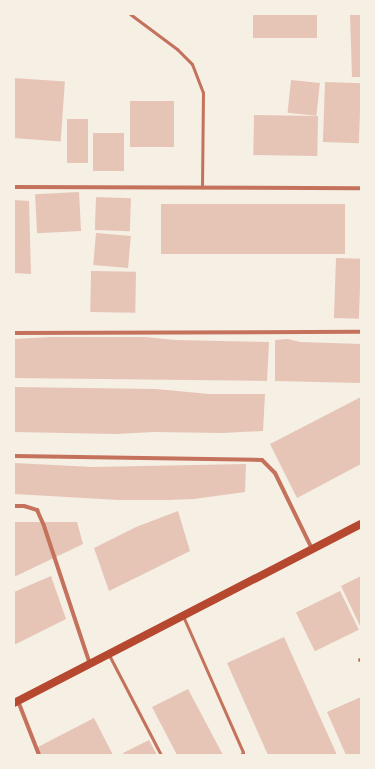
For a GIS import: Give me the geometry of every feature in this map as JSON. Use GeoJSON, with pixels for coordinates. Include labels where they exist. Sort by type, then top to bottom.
{"type":"FeatureCollection","features":[{"type":"Feature","properties":{"kind":"main road"},"geometry":{"type":"LineString","coordinates":[[16,702],[361,524]]}},
{"type":"Feature","properties":{"kind":"street"},"geometry":{"type":"LineString","coordinates":[[14,188],[361,188]]}},
{"type":"Feature","properties":{"kind":"street"},"geometry":{"type":"LineString","coordinates":[[14,333],[361,332]]}},
{"type":"Feature","properties":{"kind":"street"},"geometry":{"type":"LineString","coordinates":[[14,456],[262,460],[275,473],[312,549]]}},
{"type":"Feature","properties":{"kind":"street"},"geometry":{"type":"LineString","coordinates":[[14,506],[24,506],[37,510],[44,526],[90,664]]}},
{"type":"Feature","properties":{"kind":"street"},"geometry":{"type":"LineString","coordinates":[[16,702],[39,755]]}},
{"type":"Feature","properties":{"kind":"lane"},"geometry":{"type":"LineString","coordinates":[[130,14],[177,49],[192,64],[203,92],[202,187]]}},
{"type":"Feature","properties":{"kind":"lane"},"geometry":{"type":"LineString","coordinates":[[183,616],[243,752],[241,755]]}},
{"type":"Feature","properties":{"kind":"lane"},"geometry":{"type":"LineString","coordinates":[[109,654],[161,755]]}},
{"type":"Feature","properties":{"kind":"building"},"geometry":{"type":"Polygon","coordinates":[[[253,14],[317,14],[317,38],[253,38],[253,14]]]}},
{"type":"Feature","properties":{"kind":"building"},"geometry":{"type":"Polygon","coordinates":[[[350,14],[361,14],[361,77],[352,77],[350,14]]]}},
{"type":"Feature","properties":{"kind":"building"},"geometry":{"type":"Polygon","coordinates":[[[14,78],[65,82],[61,141],[14,138],[14,78]]]}},
{"type":"Feature","properties":{"kind":"building"},"geometry":{"type":"Polygon","coordinates":[[[291,80],[320,83],[316,116],[288,113],[291,80]]]}},
{"type":"Feature","properties":{"kind":"building"},"geometry":{"type":"Polygon","coordinates":[[[325,82],[361,83],[359,143],[323,142],[325,82]]]}},
{"type":"Feature","properties":{"kind":"building"},"geometry":{"type":"Polygon","coordinates":[[[130,101],[174,101],[174,147],[130,147],[130,101]]]}},
{"type":"Feature","properties":{"kind":"building"},"geometry":{"type":"Polygon","coordinates":[[[254,115],[318,116],[317,156],[253,155],[254,115]]]}},
{"type":"Feature","properties":{"kind":"building"},"geometry":{"type":"Polygon","coordinates":[[[67,119],[88,119],[88,163],[67,163],[67,119]]]}},
{"type":"Feature","properties":{"kind":"building"},"geometry":{"type":"Polygon","coordinates":[[[93,133],[124,133],[124,171],[93,171],[93,133]]]}},
{"type":"Feature","properties":{"kind":"building"},"geometry":{"type":"Polygon","coordinates":[[[79,192],[81,231],[37,233],[35,194],[79,192]]]}},
{"type":"Feature","properties":{"kind":"building"},"geometry":{"type":"Polygon","coordinates":[[[96,197],[131,198],[130,231],[95,230],[96,197]]]}},
{"type":"Feature","properties":{"kind":"building"},"geometry":{"type":"Polygon","coordinates":[[[14,200],[29,201],[31,274],[14,273],[14,200]]]}},
{"type":"Feature","properties":{"kind":"building"},"geometry":{"type":"Polygon","coordinates":[[[161,204],[345,204],[345,254],[161,254],[161,204]]]}},
{"type":"Feature","properties":{"kind":"building"},"geometry":{"type":"Polygon","coordinates":[[[96,233],[131,236],[128,268],[93,265],[96,233]]]}},
{"type":"Feature","properties":{"kind":"building"},"geometry":{"type":"Polygon","coordinates":[[[336,258],[361,259],[359,319],[334,318],[336,258]]]}},
{"type":"Feature","properties":{"kind":"building"},"geometry":{"type":"Polygon","coordinates":[[[91,271],[136,272],[135,313],[90,312],[91,271]]]}},
{"type":"Feature","properties":{"kind":"building"},"geometry":{"type":"Polygon","coordinates":[[[51,337],[145,337],[175,340],[269,342],[267,381],[14,378],[14,339],[51,337]]]}},
{"type":"Feature","properties":{"kind":"building"},"geometry":{"type":"Polygon","coordinates":[[[288,339],[300,342],[361,344],[361,383],[275,381],[275,340],[288,339]]]}},
{"type":"Feature","properties":{"kind":"building"},"geometry":{"type":"Polygon","coordinates":[[[14,387],[156,389],[209,394],[265,394],[263,431],[222,433],[154,432],[116,434],[14,432],[14,387]]]}},
{"type":"Feature","properties":{"kind":"building"},"geometry":{"type":"Polygon","coordinates":[[[361,397],[361,464],[297,498],[270,444],[361,397]]]}},
{"type":"Feature","properties":{"kind":"building"},"geometry":{"type":"Polygon","coordinates":[[[14,463],[93,467],[246,464],[245,492],[194,499],[168,500],[119,500],[14,494],[14,463]]]}},
{"type":"Feature","properties":{"kind":"building"},"geometry":{"type":"Polygon","coordinates":[[[178,511],[190,551],[109,591],[94,548],[136,527],[178,511]]]}},
{"type":"Feature","properties":{"kind":"building"},"geometry":{"type":"Polygon","coordinates":[[[14,522],[77,522],[83,544],[14,577],[14,522]]]}},
{"type":"Feature","properties":{"kind":"building"},"geometry":{"type":"Polygon","coordinates":[[[51,576],[66,619],[14,645],[14,592],[51,576]]]}},
{"type":"Feature","properties":{"kind":"building"},"geometry":{"type":"Polygon","coordinates":[[[361,576],[361,628],[341,586],[361,576]]]}},
{"type":"Feature","properties":{"kind":"building"},"geometry":{"type":"Polygon","coordinates":[[[340,591],[359,630],[315,651],[296,612],[340,591]]]}},
{"type":"Feature","properties":{"kind":"building"},"geometry":{"type":"Polygon","coordinates":[[[284,637],[337,755],[268,755],[227,663],[284,637]]]}},
{"type":"Feature","properties":{"kind":"building"},"geometry":{"type":"Polygon","coordinates":[[[188,689],[223,755],[177,755],[152,707],[188,689]]]}},
{"type":"Feature","properties":{"kind":"building"},"geometry":{"type":"Polygon","coordinates":[[[361,697],[361,755],[346,755],[327,712],[361,697]]]}},
{"type":"Feature","properties":{"kind":"building"},"geometry":{"type":"Polygon","coordinates":[[[94,718],[113,755],[40,755],[36,748],[94,718]]]}},
{"type":"Feature","properties":{"kind":"building"},"geometry":{"type":"Polygon","coordinates":[[[149,740],[157,755],[124,755],[123,753],[149,740]]]}}]}
